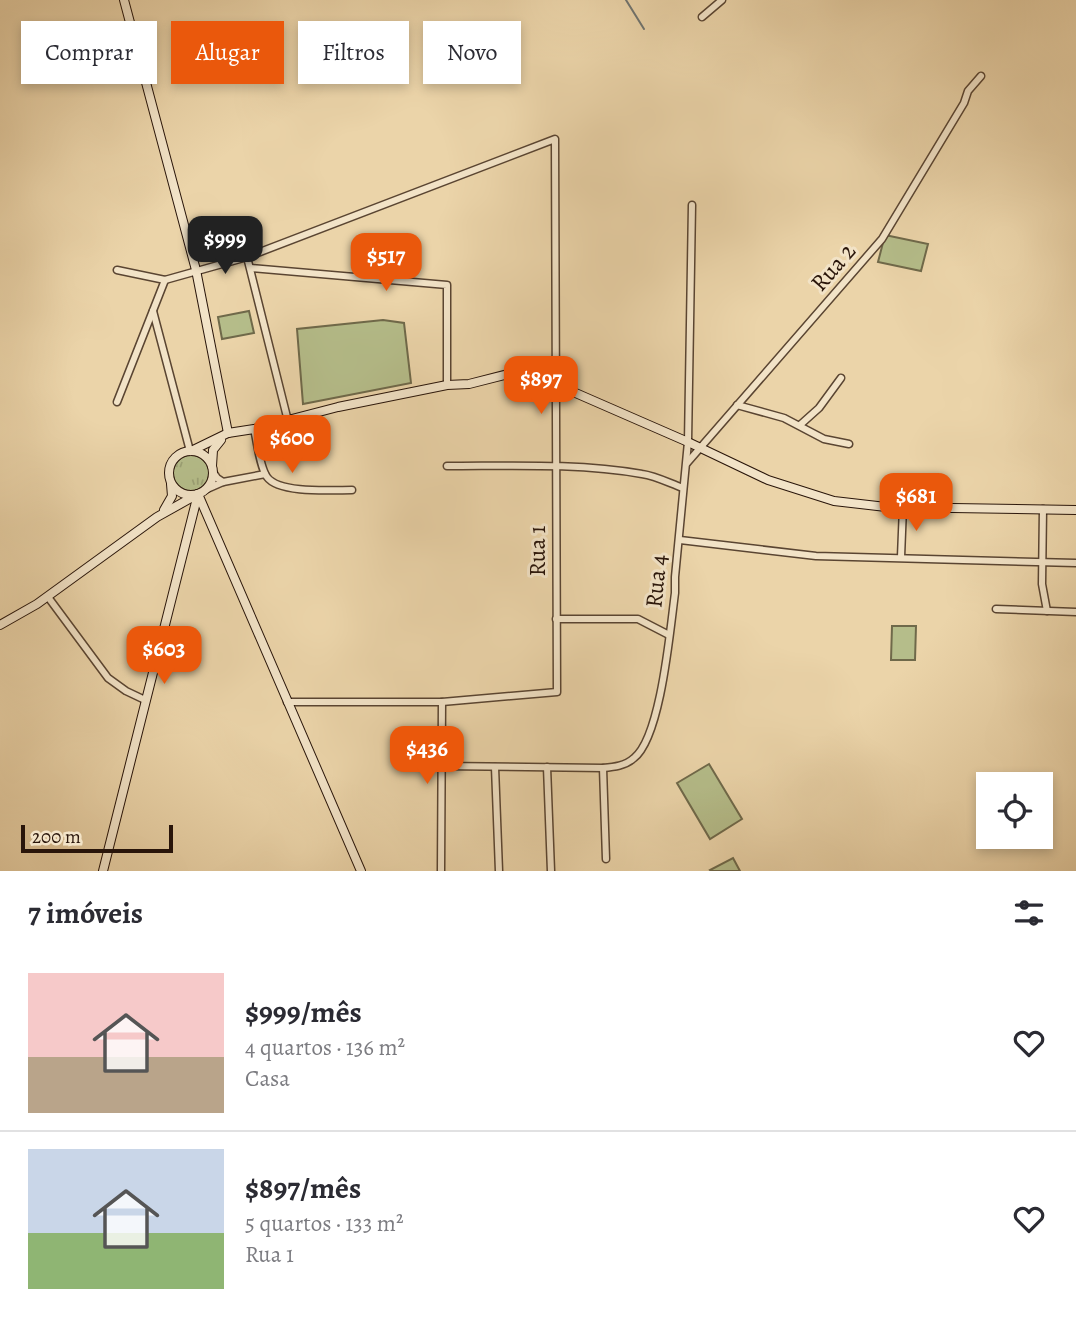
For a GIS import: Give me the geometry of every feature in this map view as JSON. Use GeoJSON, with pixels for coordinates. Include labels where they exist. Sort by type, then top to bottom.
{"type":"FeatureCollection","features":[{"type":"Feature","properties":{"kind":"main road"},"geometry":{"type":"LineString","coordinates":[[124,0],[196,270],[229,433]]}},
{"type":"Feature","properties":{"kind":"main road"},"geometry":{"type":"LineString","coordinates":[[157,517],[170,501],[173,492],[169,471],[172,462],[179,454],[229,433],[338,407],[446,385],[469,384],[512,373],[555,384],[700,447],[768,480],[818,497],[848,503],[903,507],[1076,510]]}},
{"type":"Feature","properties":{"kind":"main road"},"geometry":{"type":"LineString","coordinates":[[103,871],[145,700],[202,492],[212,479],[213,450],[229,433]]}},
{"type":"Feature","properties":{"kind":"main road"},"geometry":{"type":"LineString","coordinates":[[191,451],[204,455],[212,470]]}},
{"type":"Feature","properties":{"kind":"main road"},"geometry":{"type":"LineString","coordinates":[[172,484],[184,494],[202,492]]}},
{"type":"Feature","properties":{"kind":"main road"},"geometry":{"type":"LineString","coordinates":[[0,625],[48,597],[157,517],[202,492]]}},
{"type":"Feature","properties":{"kind":"main road"},"geometry":{"type":"LineString","coordinates":[[202,492],[287,702],[361,871]]}},
{"type":"Feature","properties":{"kind":"street"},"geometry":{"type":"LineString","coordinates":[[702,17],[722,0]]}},
{"type":"Feature","properties":{"kind":"street","name":"Rua 2"},"geometry":{"type":"LineString","coordinates":[[685,464],[882,239],[964,103],[968,90],[981,76]]}},
{"type":"Feature","properties":{"kind":"street","name":"Rua 1"},"geometry":{"type":"LineString","coordinates":[[247,257],[555,139],[556,692],[442,702],[287,702]]}},
{"type":"Feature","properties":{"kind":"street","name":"Rua 4"},"geometry":{"type":"LineString","coordinates":[[441,766],[603,768],[622,765],[634,758],[650,735],[657,710],[676,593],[675,577],[688,442],[692,205]]}},
{"type":"Feature","properties":{"kind":"street"},"geometry":{"type":"LineString","coordinates":[[117,270],[165,280],[247,257],[288,421]]}},
{"type":"Feature","properties":{"kind":"street"},"geometry":{"type":"LineString","coordinates":[[251,268],[447,285],[446,385]]}},
{"type":"Feature","properties":{"kind":"street"},"geometry":{"type":"LineString","coordinates":[[117,402],[165,280]]}},
{"type":"Feature","properties":{"kind":"street"},"geometry":{"type":"LineString","coordinates":[[153,311],[191,451]]}},
{"type":"Feature","properties":{"kind":"street"},"geometry":{"type":"LineString","coordinates":[[800,425],[819,408],[841,378]]}},
{"type":"Feature","properties":{"kind":"street"},"geometry":{"type":"LineString","coordinates":[[737,405],[784,418],[824,439],[849,444]]}},
{"type":"Feature","properties":{"kind":"street"},"geometry":{"type":"LineString","coordinates":[[254,429],[265,474],[272,482],[289,488],[352,491]]}},
{"type":"Feature","properties":{"kind":"street"},"geometry":{"type":"LineString","coordinates":[[447,466],[555,467],[643,474],[683,488]]}},
{"type":"Feature","properties":{"kind":"street"},"geometry":{"type":"LineString","coordinates":[[212,470],[223,482]]}},
{"type":"Feature","properties":{"kind":"street"},"geometry":{"type":"LineString","coordinates":[[202,492],[223,482],[265,474]]}},
{"type":"Feature","properties":{"kind":"street"},"geometry":{"type":"LineString","coordinates":[[901,557],[903,507]]}},
{"type":"Feature","properties":{"kind":"street"},"geometry":{"type":"LineString","coordinates":[[1043,509],[1042,584],[1047,611]]}},
{"type":"Feature","properties":{"kind":"street"},"geometry":{"type":"LineString","coordinates":[[680,540],[793,554],[876,559],[901,557],[1076,563]]}},
{"type":"Feature","properties":{"kind":"street"},"geometry":{"type":"LineString","coordinates":[[48,597],[107,678],[145,700]]}},
{"type":"Feature","properties":{"kind":"street"},"geometry":{"type":"LineString","coordinates":[[996,609],[1076,612]]}},
{"type":"Feature","properties":{"kind":"street"},"geometry":{"type":"LineString","coordinates":[[556,619],[638,619],[669,635]]}},
{"type":"Feature","properties":{"kind":"street"},"geometry":{"type":"LineString","coordinates":[[441,871],[442,702]]}},
{"type":"Feature","properties":{"kind":"street"},"geometry":{"type":"LineString","coordinates":[[495,766],[499,871]]}},
{"type":"Feature","properties":{"kind":"street"},"geometry":{"type":"LineString","coordinates":[[547,767],[551,871]]}},
{"type":"Feature","properties":{"kind":"street"},"geometry":{"type":"LineString","coordinates":[[603,768],[606,859]]}},
{"type":"Feature","properties":{"kind":"green space"},"geometry":{"type":"Polygon","coordinates":[[[885,235],[928,244],[921,271],[878,262],[885,235]]]}},
{"type":"Feature","properties":{"kind":"green space"},"geometry":{"type":"Polygon","coordinates":[[[249,311],[254,333],[222,339],[218,317],[249,311]]]}},
{"type":"Feature","properties":{"kind":"green space"},"geometry":{"type":"Polygon","coordinates":[[[383,320],[404,323],[411,383],[303,404],[297,329],[383,320]]]}},
{"type":"Feature","properties":{"kind":"green space"},"geometry":{"type":"Polygon","coordinates":[[[191,455],[204,460],[209,473],[204,486],[191,491],[178,486],[173,473],[178,460],[191,455]]]}},
{"type":"Feature","properties":{"kind":"green space"},"geometry":{"type":"Polygon","coordinates":[[[892,626],[916,626],[915,660],[891,660],[892,626]]]}},
{"type":"Feature","properties":{"kind":"green space"},"geometry":{"type":"Polygon","coordinates":[[[709,764],[742,819],[710,839],[677,783],[709,764]]]}},
{"type":"Feature","properties":{"kind":"green space"},"geometry":{"type":"Polygon","coordinates":[[[733,858],[740,871],[710,870],[733,858]]]}},
{"type":"Feature","properties":{"kind":"waterway"},"geometry":{"type":"LineString","coordinates":[[626,0],[644,29]]}}]}
